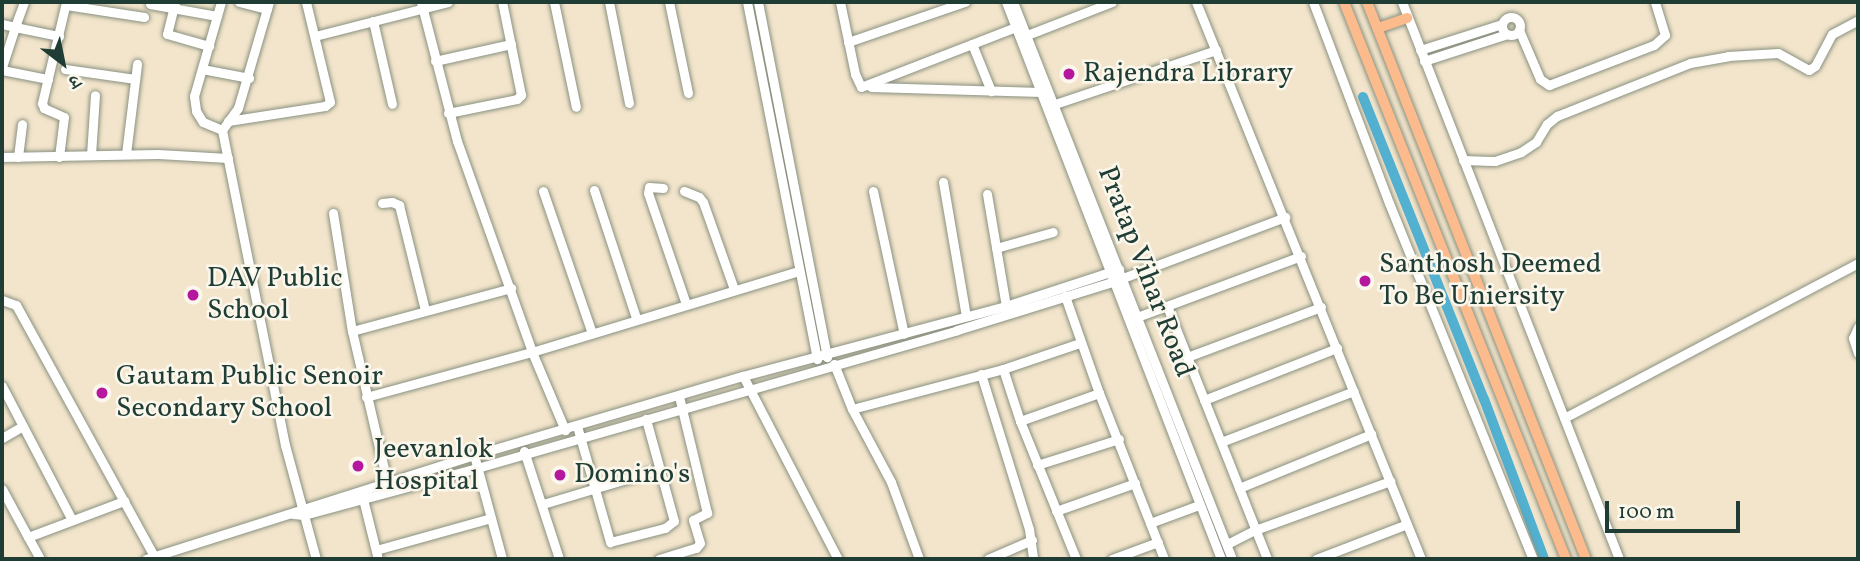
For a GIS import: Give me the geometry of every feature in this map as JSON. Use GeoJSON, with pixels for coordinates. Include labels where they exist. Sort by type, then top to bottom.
{"type":"FeatureCollection","features":[{"type":"Feature","properties":{"kind":"main road"},"geometry":{"type":"LineString","coordinates":[[1344,2],[1566,559]]}},
{"type":"Feature","properties":{"kind":"main road"},"geometry":{"type":"LineString","coordinates":[[1367,2],[1586,559]]}},
{"type":"Feature","properties":{"kind":"main road"},"geometry":{"type":"LineString","coordinates":[[1378,28],[1408,18]]}},
{"type":"Feature","properties":{"kind":"street"},"geometry":{"type":"LineString","coordinates":[[24,2],[2,68],[48,79]]}},
{"type":"Feature","properties":{"kind":"street"},"geometry":{"type":"LineString","coordinates":[[220,2],[194,96],[196,111],[203,122],[225,126],[330,102],[306,2]]}},
{"type":"Feature","properties":{"kind":"street"},"geometry":{"type":"LineString","coordinates":[[239,2],[268,5],[249,78],[238,108],[225,126],[228,158],[285,445],[316,559]]}},
{"type":"Feature","properties":{"kind":"street"},"geometry":{"type":"LineString","coordinates":[[315,36],[422,5],[448,2]]}},
{"type":"Feature","properties":{"kind":"street"},"geometry":{"type":"LineString","coordinates":[[448,113],[517,99],[521,95],[502,2]]}},
{"type":"Feature","properties":{"kind":"street"},"geometry":{"type":"LineString","coordinates":[[554,2],[576,107]]}},
{"type":"Feature","properties":{"kind":"street"},"geometry":{"type":"LineString","coordinates":[[610,2],[629,103]]}},
{"type":"Feature","properties":{"kind":"street"},"geometry":{"type":"LineString","coordinates":[[669,2],[688,93]]}},
{"type":"Feature","properties":{"kind":"street"},"geometry":{"type":"LineString","coordinates":[[747,2],[821,355],[818,368]]}},
{"type":"Feature","properties":{"kind":"street"},"geometry":{"type":"LineString","coordinates":[[758,2],[799,271],[821,355],[831,364],[852,409],[882,462],[919,559]]}},
{"type":"Feature","properties":{"kind":"street"},"geometry":{"type":"LineString","coordinates":[[840,2],[858,82],[864,87],[1041,92]]}},
{"type":"Feature","properties":{"kind":"street"},"geometry":{"type":"LineString","coordinates":[[848,43],[965,2]]}},
{"type":"Feature","properties":{"kind":"street","name":"Pratap Vihar Road"},"geometry":{"type":"LineString","coordinates":[[1006,2],[1117,275],[1221,559]]}},
{"type":"Feature","properties":{"kind":"street","name":"Pratap Vihar Road"},"geometry":{"type":"LineString","coordinates":[[1013,2],[1055,104],[1079,177]]}},
{"type":"Feature","properties":{"kind":"street"},"geometry":{"type":"LineString","coordinates":[[1027,34],[1112,2]]}},
{"type":"Feature","properties":{"kind":"street"},"geometry":{"type":"LineString","coordinates":[[1196,2],[1301,256],[1421,559]]}},
{"type":"Feature","properties":{"kind":"street"},"geometry":{"type":"LineString","coordinates":[[1313,2],[1389,203],[1533,559]]}},
{"type":"Feature","properties":{"kind":"street"},"geometry":{"type":"LineString","coordinates":[[1402,2],[1619,559]]}},
{"type":"Feature","properties":{"kind":"street"},"geometry":{"type":"LineString","coordinates":[[1420,50],[1514,18],[1519,24],[1519,30],[1540,79],[1549,85],[1654,45],[1665,35],[1656,2]]}},
{"type":"Feature","properties":{"kind":"street"},"geometry":{"type":"LineString","coordinates":[[59,157],[64,117],[43,106],[66,3],[144,17]]}},
{"type":"Feature","properties":{"kind":"street"},"geometry":{"type":"LineString","coordinates":[[150,4],[174,5],[217,16]]}},
{"type":"Feature","properties":{"kind":"street"},"geometry":{"type":"LineString","coordinates":[[174,5],[167,34],[209,46]]}},
{"type":"Feature","properties":{"kind":"street"},"geometry":{"type":"LineString","coordinates":[[422,5],[448,113],[532,352],[565,430]]}},
{"type":"Feature","properties":{"kind":"street"},"geometry":{"type":"LineString","coordinates":[[1463,160],[1495,161],[1521,152],[1536,142],[1557,116],[1690,63],[1778,53],[1809,70],[1815,66],[1832,34],[1858,20]]}},
{"type":"Feature","properties":{"kind":"street"},"geometry":{"type":"LineString","coordinates":[[373,21],[393,104]]}},
{"type":"Feature","properties":{"kind":"street"},"geometry":{"type":"LineString","coordinates":[[2,24],[59,36]]}},
{"type":"Feature","properties":{"kind":"street"},"geometry":{"type":"LineString","coordinates":[[1502,24],[1507,34]]}},
{"type":"Feature","properties":{"kind":"street"},"geometry":{"type":"LineString","coordinates":[[864,87],[1016,27]]}},
{"type":"Feature","properties":{"kind":"street"},"geometry":{"type":"LineString","coordinates":[[1424,61],[1507,34],[1512,35],[1519,30]]}},
{"type":"Feature","properties":{"kind":"street"},"geometry":{"type":"LineString","coordinates":[[435,61],[511,44]]}},
{"type":"Feature","properties":{"kind":"street"},"geometry":{"type":"LineString","coordinates":[[972,44],[991,90]]}},
{"type":"Feature","properties":{"kind":"street"},"geometry":{"type":"LineString","coordinates":[[1055,104],[1216,50]]}},
{"type":"Feature","properties":{"kind":"street"},"geometry":{"type":"LineString","coordinates":[[126,154],[137,64]]}},
{"type":"Feature","properties":{"kind":"street"},"geometry":{"type":"LineString","coordinates":[[65,69],[135,79]]}},
{"type":"Feature","properties":{"kind":"street"},"geometry":{"type":"LineString","coordinates":[[202,69],[249,78]]}},
{"type":"Feature","properties":{"kind":"street"},"geometry":{"type":"LineString","coordinates":[[91,155],[95,94]]}},
{"type":"Feature","properties":{"kind":"street"},"geometry":{"type":"LineString","coordinates":[[18,157],[22,124]]}},
{"type":"Feature","properties":{"kind":"street"},"geometry":{"type":"LineString","coordinates":[[2,157],[126,154],[228,158]]}},
{"type":"Feature","properties":{"kind":"street"},"geometry":{"type":"LineString","coordinates":[[943,181],[966,316]]}},
{"type":"Feature","properties":{"kind":"street"},"geometry":{"type":"LineString","coordinates":[[663,188],[649,187],[648,192],[686,304]]}},
{"type":"Feature","properties":{"kind":"street"},"geometry":{"type":"LineString","coordinates":[[594,190],[636,318]]}},
{"type":"Feature","properties":{"kind":"street"},"geometry":{"type":"LineString","coordinates":[[543,191],[592,333]]}},
{"type":"Feature","properties":{"kind":"street"},"geometry":{"type":"LineString","coordinates":[[684,191],[699,197],[703,202],[734,289]]}},
{"type":"Feature","properties":{"kind":"street"},"geometry":{"type":"LineString","coordinates":[[873,191],[904,334]]}},
{"type":"Feature","properties":{"kind":"street"},"geometry":{"type":"LineString","coordinates":[[987,194],[1006,306]]}},
{"type":"Feature","properties":{"kind":"street"},"geometry":{"type":"LineString","coordinates":[[382,204],[392,202],[399,205],[425,310]]}},
{"type":"Feature","properties":{"kind":"street"},"geometry":{"type":"LineString","coordinates":[[333,213],[352,331],[387,482]]}},
{"type":"Feature","properties":{"kind":"street"},"geometry":{"type":"LineString","coordinates":[[303,511],[363,499],[477,468],[1065,296],[1117,275],[1285,217]]}},
{"type":"Feature","properties":{"kind":"street"},"geometry":{"type":"LineString","coordinates":[[996,248],[1053,232]]}},
{"type":"Feature","properties":{"kind":"street"},"geometry":{"type":"LineString","coordinates":[[1137,317],[1301,256]]}},
{"type":"Feature","properties":{"kind":"street"},"geometry":{"type":"LineString","coordinates":[[1564,418],[1858,263]]}},
{"type":"Feature","properties":{"kind":"street"},"geometry":{"type":"LineString","coordinates":[[366,397],[532,352],[636,318],[799,271]]}},
{"type":"Feature","properties":{"kind":"street"},"geometry":{"type":"LineString","coordinates":[[2,300],[16,305],[124,501],[150,558],[474,455],[743,376],[1117,275]]}},
{"type":"Feature","properties":{"kind":"street","name":"Pratap Vihar Road"},"geometry":{"type":"LineString","coordinates":[[1117,275],[1137,317],[1232,559]]}},
{"type":"Feature","properties":{"kind":"street"},"geometry":{"type":"LineString","coordinates":[[352,331],[511,288]]}},
{"type":"Feature","properties":{"kind":"street"},"geometry":{"type":"LineString","coordinates":[[1065,296],[1080,343],[1164,559]]}},
{"type":"Feature","properties":{"kind":"street"},"geometry":{"type":"LineString","coordinates":[[1167,306],[1267,559]]}},
{"type":"Feature","properties":{"kind":"street"},"geometry":{"type":"LineString","coordinates":[[1187,357],[1321,307]]}},
{"type":"Feature","properties":{"kind":"street"},"geometry":{"type":"LineString","coordinates":[[1858,327],[1853,338],[1858,353]]}},
{"type":"Feature","properties":{"kind":"street"},"geometry":{"type":"LineString","coordinates":[[852,409],[1003,369],[1080,343]]}},
{"type":"Feature","properties":{"kind":"street"},"geometry":{"type":"LineString","coordinates":[[1204,400],[1337,348]]}},
{"type":"Feature","properties":{"kind":"street"},"geometry":{"type":"LineString","coordinates":[[1003,369],[1020,421],[1076,559]]}},
{"type":"Feature","properties":{"kind":"street"},"geometry":{"type":"LineString","coordinates":[[981,374],[1032,540],[1033,559]]}},
{"type":"Feature","properties":{"kind":"street"},"geometry":{"type":"LineString","coordinates":[[743,376],[838,559]]}},
{"type":"Feature","properties":{"kind":"street"},"geometry":{"type":"LineString","coordinates":[[2,386],[72,520]]}},
{"type":"Feature","properties":{"kind":"street"},"geometry":{"type":"LineString","coordinates":[[1221,442],[1354,391]]}},
{"type":"Feature","properties":{"kind":"street"},"geometry":{"type":"LineString","coordinates":[[1020,421],[1099,393]]}},
{"type":"Feature","properties":{"kind":"street"},"geometry":{"type":"LineString","coordinates":[[659,559],[696,548],[700,543],[692,520],[707,513],[679,396]]}},
{"type":"Feature","properties":{"kind":"street"},"geometry":{"type":"LineString","coordinates":[[577,426],[610,542],[665,528],[674,521],[675,513],[646,419]]}},
{"type":"Feature","properties":{"kind":"street"},"geometry":{"type":"LineString","coordinates":[[2,438],[23,426]]}},
{"type":"Feature","properties":{"kind":"street"},"geometry":{"type":"LineString","coordinates":[[1239,488],[1371,435]]}},
{"type":"Feature","properties":{"kind":"street"},"geometry":{"type":"LineString","coordinates":[[1037,465],[1119,439]]}},
{"type":"Feature","properties":{"kind":"street"},"geometry":{"type":"LineString","coordinates":[[520,442],[543,504],[559,559]]}},
{"type":"Feature","properties":{"kind":"street"},"geometry":{"type":"LineString","coordinates":[[474,455],[502,559]]}},
{"type":"Feature","properties":{"kind":"street"},"geometry":{"type":"LineString","coordinates":[[543,504],[660,470]]}},
{"type":"Feature","properties":{"kind":"street"},"geometry":{"type":"LineString","coordinates":[[1227,544],[1255,530],[1390,481]]}},
{"type":"Feature","properties":{"kind":"street"},"geometry":{"type":"LineString","coordinates":[[1056,511],[1135,483]]}},
{"type":"Feature","properties":{"kind":"street"},"geometry":{"type":"LineString","coordinates":[[2,489],[40,559]]}},
{"type":"Feature","properties":{"kind":"street"},"geometry":{"type":"LineString","coordinates":[[363,499],[377,554],[491,518]]}},
{"type":"Feature","properties":{"kind":"street"},"geometry":{"type":"LineString","coordinates":[[28,537],[124,501]]}},
{"type":"Feature","properties":{"kind":"street"},"geometry":{"type":"LineString","coordinates":[[1150,523],[1199,505]]}},
{"type":"Feature","properties":{"kind":"street"},"geometry":{"type":"LineString","coordinates":[[1316,559],[1407,524]]}},
{"type":"Feature","properties":{"kind":"street"},"geometry":{"type":"LineString","coordinates":[[988,559],[1032,540]]}},
{"type":"Feature","properties":{"kind":"street"},"geometry":{"type":"LineString","coordinates":[[1112,559],[1158,542]]}},
{"type":"Feature","properties":{"kind":"street"},"geometry":{"type":"LineString","coordinates":[[1069,559],[1071,548]]}},
{"type":"Feature","properties":{"kind":"waterway"},"geometry":{"type":"LineString","coordinates":[[1363,97],[1484,399],[1544,559]]}},
{"type":"Feature","properties":{"kind":"place","name":"Rajendra Library"},"geometry":{"type":"Point","coordinates":[1069,74]}},
{"type":"Feature","properties":{"kind":"place","name":"Santhosh Deemed To Be Uniersity"},"geometry":{"type":"Point","coordinates":[1365,281]}},
{"type":"Feature","properties":{"kind":"place","name":"DAV Public School"},"geometry":{"type":"Point","coordinates":[193,295]}},
{"type":"Feature","properties":{"kind":"place","name":"Gautam Public Senoir Secondary School"},"geometry":{"type":"Point","coordinates":[102,393]}},
{"type":"Feature","properties":{"kind":"place","name":"Jeevanlok Hospital"},"geometry":{"type":"Point","coordinates":[358,466]}},
{"type":"Feature","properties":{"kind":"place","name":"Domino's"},"geometry":{"type":"Point","coordinates":[560,475]}}]}
